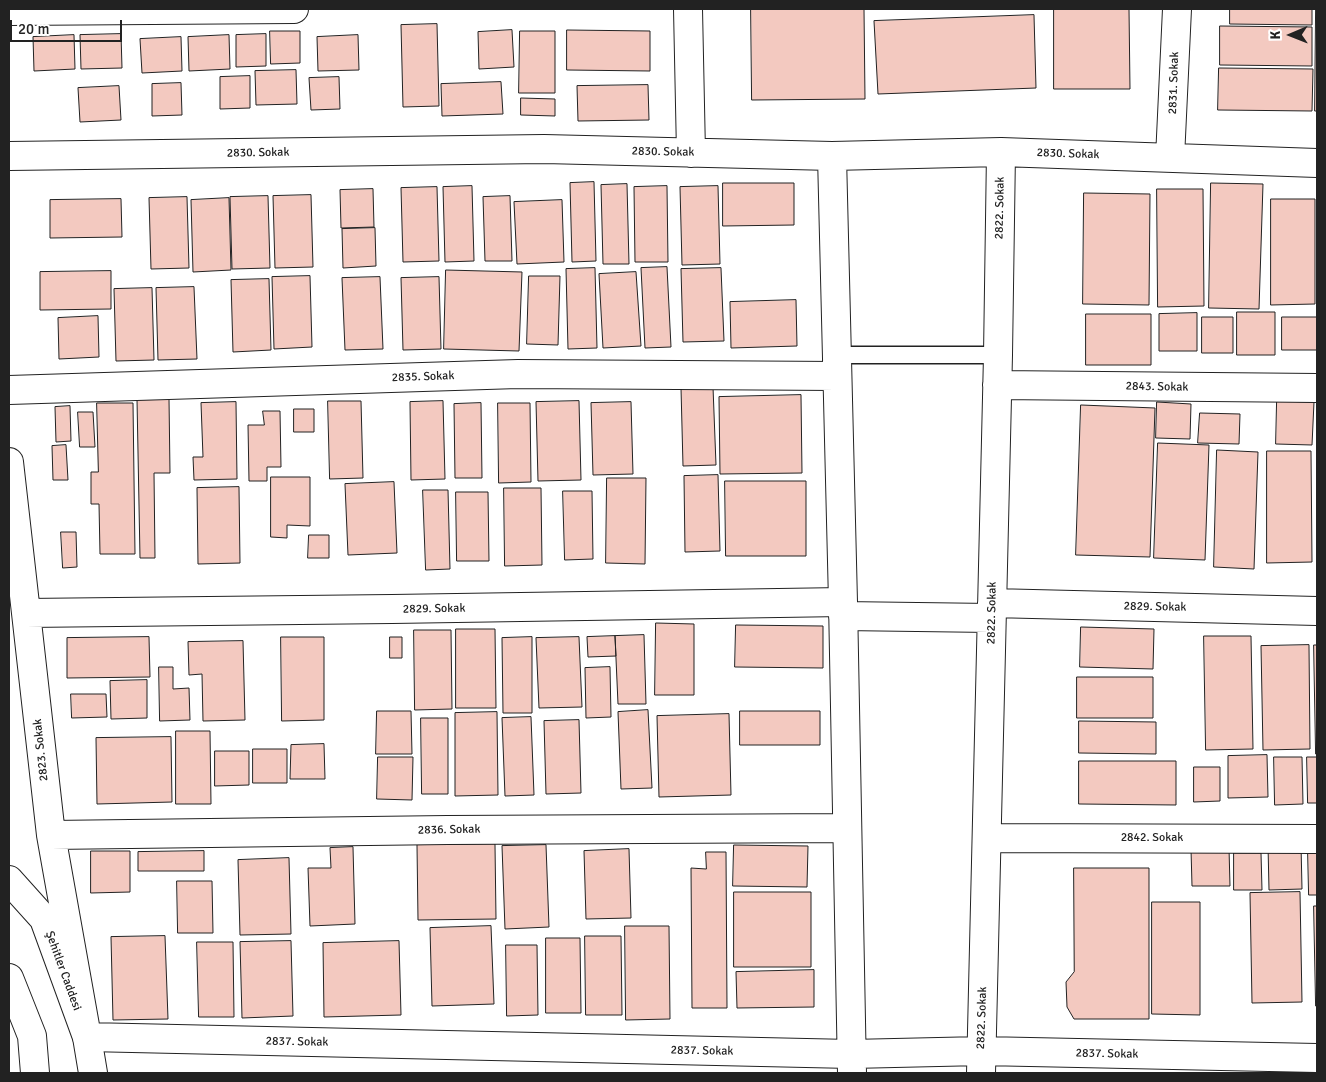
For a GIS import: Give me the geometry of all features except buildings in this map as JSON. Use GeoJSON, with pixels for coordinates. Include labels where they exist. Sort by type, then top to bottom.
{"type":"FeatureCollection","features":[{"type":"Feature","properties":{"kind":"street"},"geometry":{"type":"LineString","coordinates":[[9,11],[294,9]]}},
{"type":"Feature","properties":{"kind":"street"},"geometry":{"type":"LineString","coordinates":[[688,9],[691,153]]}},
{"type":"Feature","properties":{"kind":"street","name":"2831. Sokak"},"geometry":{"type":"LineString","coordinates":[[1170,158],[1177,9]]}},
{"type":"Feature","properties":{"kind":"street","name":"2830. Sokak"},"geometry":{"type":"LineString","coordinates":[[9,156],[544,149],[832,156],[1001,152],[1317,163]]}},
{"type":"Feature","properties":{"kind":"street","name":"2822. Sokak"},"geometry":{"type":"LineString","coordinates":[[981,1062],[1001,152]]}},
{"type":"Feature","properties":{"kind":"street"},"geometry":{"type":"LineString","coordinates":[[832,156],[852,1064]]}},
{"type":"Feature","properties":{"kind":"street","name":"2835. Sokak"},"geometry":{"type":"LineString","coordinates":[[9,390],[837,365]]}},
{"type":"Feature","properties":{"kind":"street","name":"2843. Sokak"},"geometry":{"type":"LineString","coordinates":[[997,385],[1317,388]]}},
{"type":"Feature","properties":{"kind":"street","name":"2823. Sokak"},"geometry":{"type":"LineString","coordinates":[[9,462],[51,835],[87,1037]]}},
{"type":"Feature","properties":{"kind":"street","name":"2829. Sokak"},"geometry":{"type":"LineString","coordinates":[[26,613],[402,609],[1317,610]]}},
{"type":"Feature","properties":{"kind":"street","name":"2836. Sokak"},"geometry":{"type":"LineString","coordinates":[[51,835],[448,830],[847,828]]}},
{"type":"Feature","properties":{"kind":"street","name":"2842. Sokak"},"geometry":{"type":"LineString","coordinates":[[987,838],[1317,839]]}},
{"type":"Feature","properties":{"kind":"street","name":"Şehitler Caddesi"},"geometry":{"type":"LineString","coordinates":[[9,880],[44,920],[87,1037],[93,1073]]}},
{"type":"Feature","properties":{"kind":"street"},"geometry":{"type":"LineString","coordinates":[[9,978],[32,1036],[35,1073]]}},
{"type":"Feature","properties":{"kind":"street","name":"2837. Sokak"},"geometry":{"type":"LineString","coordinates":[[87,1037],[852,1064],[1317,1058]]}},
{"type":"Feature","properties":{"kind":"lane"},"geometry":{"type":"LineString","coordinates":[[837,365],[998,355]]}}]}
